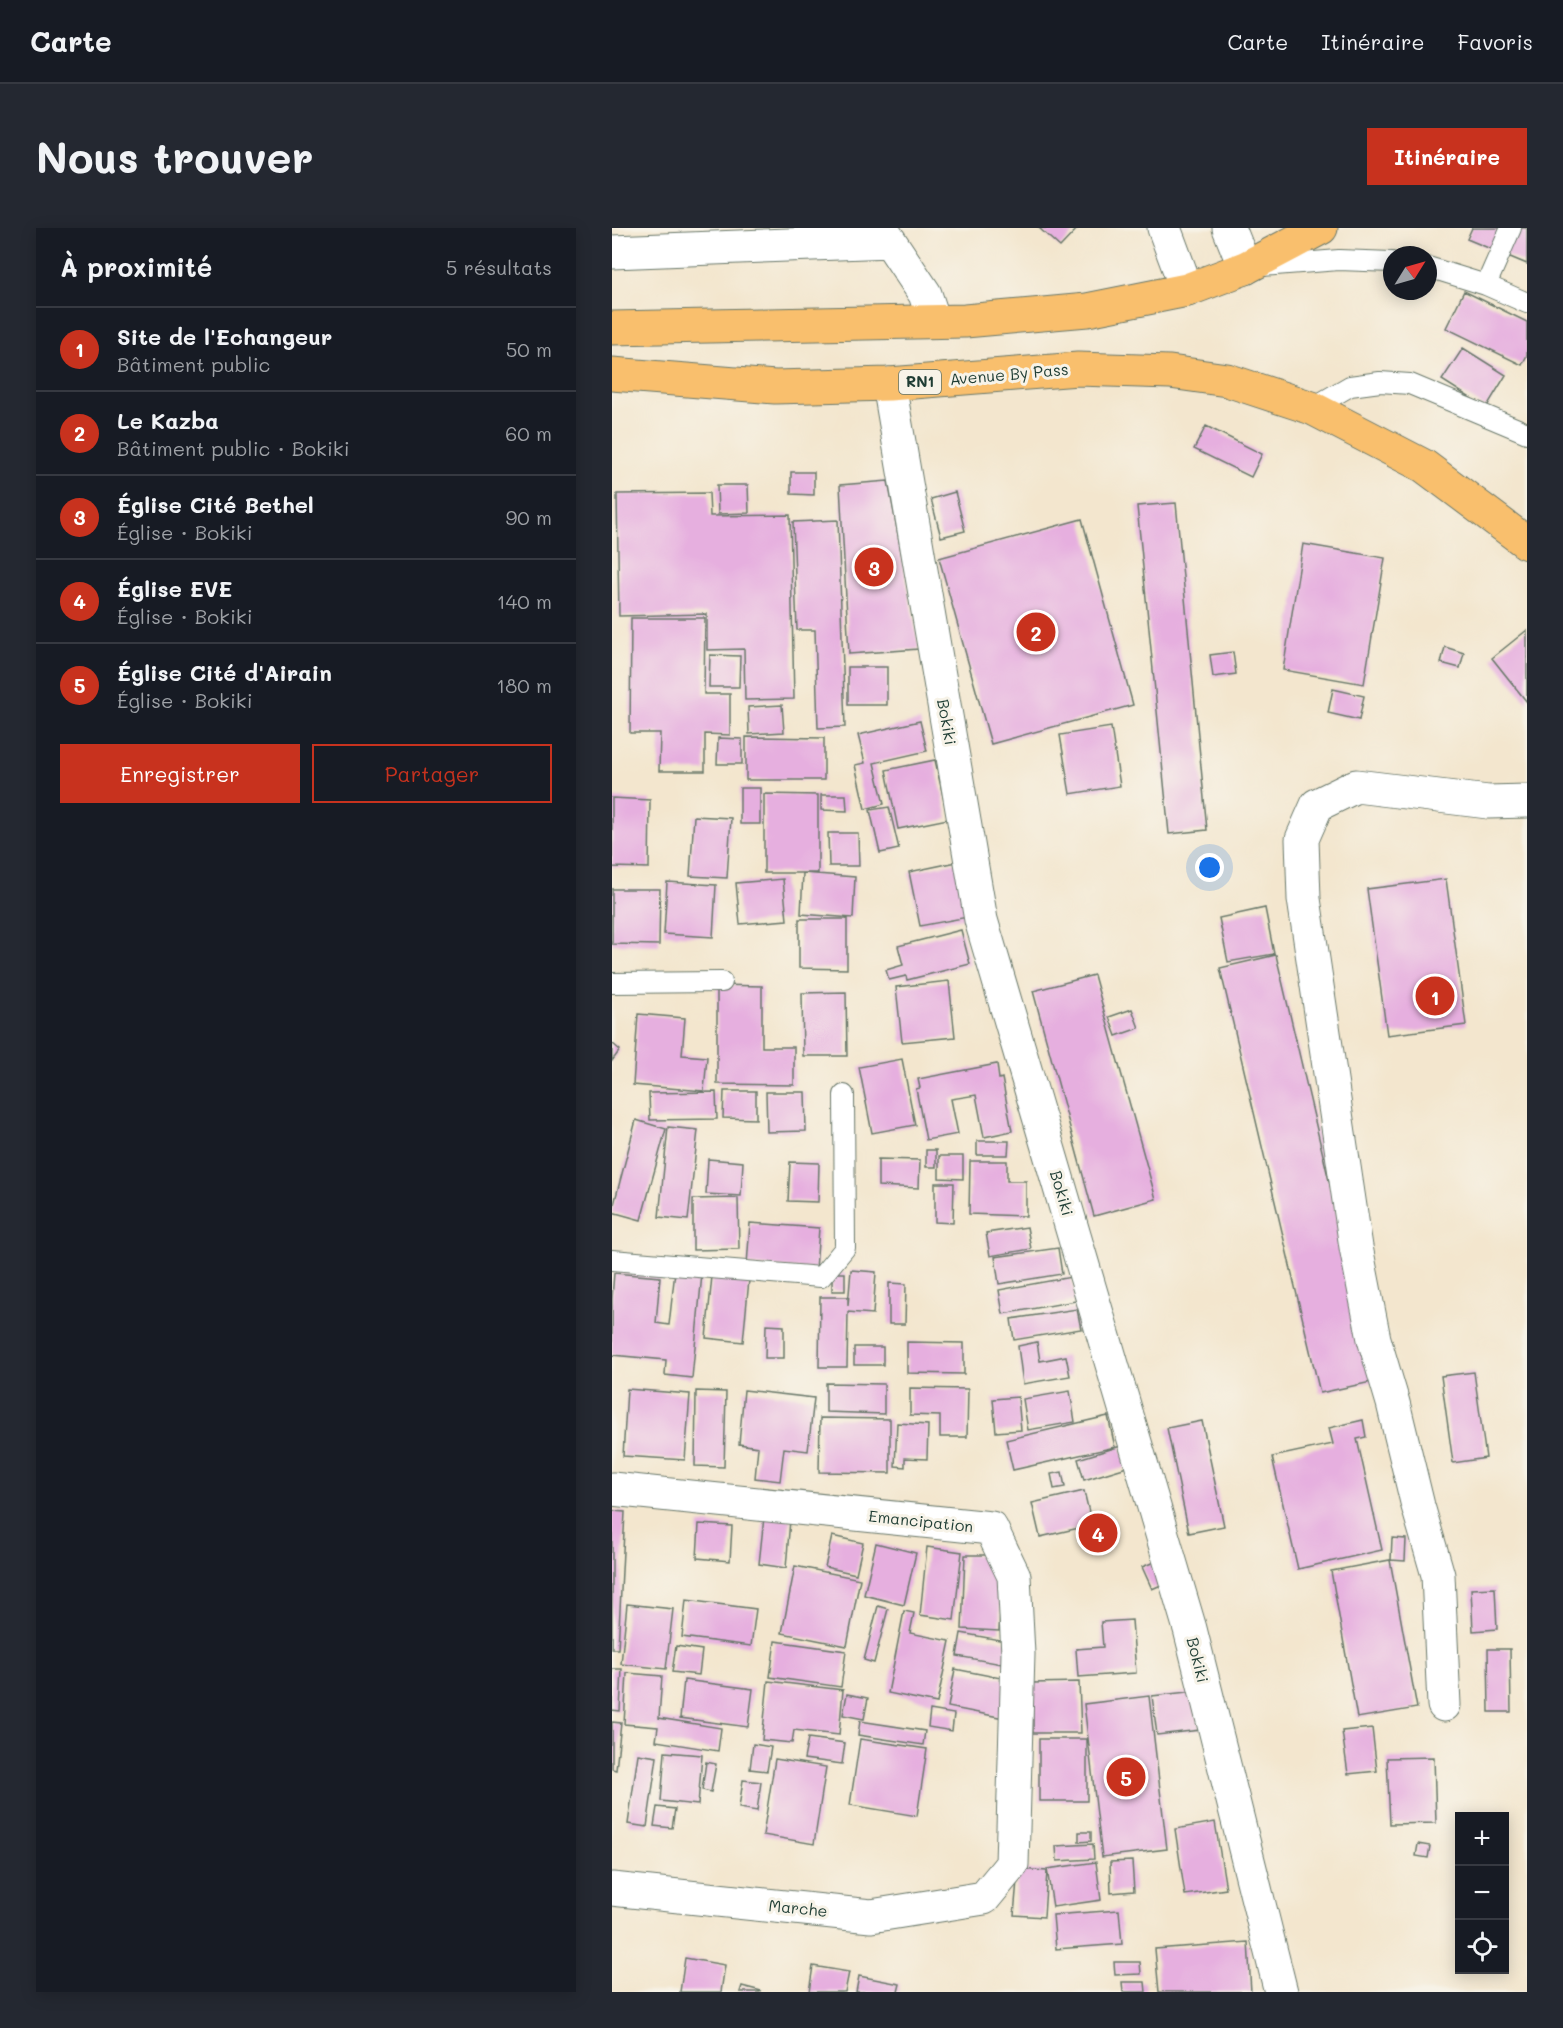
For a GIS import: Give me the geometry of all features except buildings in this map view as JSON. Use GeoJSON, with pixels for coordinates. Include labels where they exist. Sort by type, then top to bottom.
{"type":"FeatureCollection","features":[{"type":"Feature","properties":{"kind":"highway"},"geometry":{"type":"LineString","coordinates":[[612,328],[965,321],[1088,310],[1187,290],[1245,268],[1321,228]]}},
{"type":"Feature","properties":{"kind":"highway","name":"Avenue By Pass"},"geometry":{"type":"LineString","coordinates":[[612,374],[775,387],[889,384],[1078,369],[1170,372],[1227,380],[1312,408]]}},
{"type":"Feature","properties":{"kind":"highway","name":"RN1"},"geometry":{"type":"LineString","coordinates":[[1312,408],[1424,466],[1527,543]]}},
{"type":"Feature","properties":{"kind":"street"},"geometry":{"type":"LineString","coordinates":[[1164,228],[1187,290]]}},
{"type":"Feature","properties":{"kind":"street"},"geometry":{"type":"LineString","coordinates":[[1228,228],[1245,268]]}},
{"type":"Feature","properties":{"kind":"street"},"geometry":{"type":"LineString","coordinates":[[614,250],[886,234],[925,294],[934,321]]}},
{"type":"Feature","properties":{"kind":"street","name":"Bokiki"},"geometry":{"type":"LineString","coordinates":[[889,384],[981,920],[1190,1629],[1281,1992]]}},
{"type":"Feature","properties":{"kind":"street"},"geometry":{"type":"LineString","coordinates":[[1444,1705],[1438,1575],[1418,1506],[1394,1404],[1374,1340],[1356,1247],[1304,899],[1302,839],[1317,805],[1356,786],[1488,802],[1527,801]]}},
{"type":"Feature","properties":{"kind":"street","name":"Emancipation"},"geometry":{"type":"LineString","coordinates":[[612,1490],[991,1528],[1014,1576],[1018,1654],[1012,1864],[984,1898]]}},
{"type":"Feature","properties":{"kind":"street","name":"Marche"},"geometry":{"type":"LineString","coordinates":[[612,1889],[871,1916],[984,1898]]}},
{"type":"Feature","properties":{"kind":"lane"},"geometry":{"type":"LineString","coordinates":[[1486,285],[1511,228]]}},
{"type":"Feature","properties":{"kind":"lane"},"geometry":{"type":"LineString","coordinates":[[1245,268],[1340,260],[1383,262]]}},
{"type":"Feature","properties":{"kind":"lane"},"geometry":{"type":"LineString","coordinates":[[1437,270],[1486,285],[1527,303]]}},
{"type":"Feature","properties":{"kind":"lane"},"geometry":{"type":"LineString","coordinates":[[1312,408],[1350,386],[1380,382],[1410,384],[1527,433]]}},
{"type":"Feature","properties":{"kind":"lane"},"geometry":{"type":"LineString","coordinates":[[612,982],[722,982]]}},
{"type":"Feature","properties":{"kind":"lane"},"geometry":{"type":"LineString","coordinates":[[612,1260],[821,1277],[845,1248],[844,1095]]}},
{"type":"Feature","properties":{"kind":"place","name":"Église Cité Bethel"},"geometry":{"type":"Point","coordinates":[874,567]}},
{"type":"Feature","properties":{"kind":"place","name":"Le Kazba"},"geometry":{"type":"Point","coordinates":[1036,632]}},
{"type":"Feature","properties":{"kind":"place","name":"Site de l'Echangeur"},"geometry":{"type":"Point","coordinates":[1435,996]}},
{"type":"Feature","properties":{"kind":"place","name":"Église EVE"},"geometry":{"type":"Point","coordinates":[1098,1533]}},
{"type":"Feature","properties":{"kind":"place","name":"Église Cité d'Airain"},"geometry":{"type":"Point","coordinates":[1126,1777]}}]}
